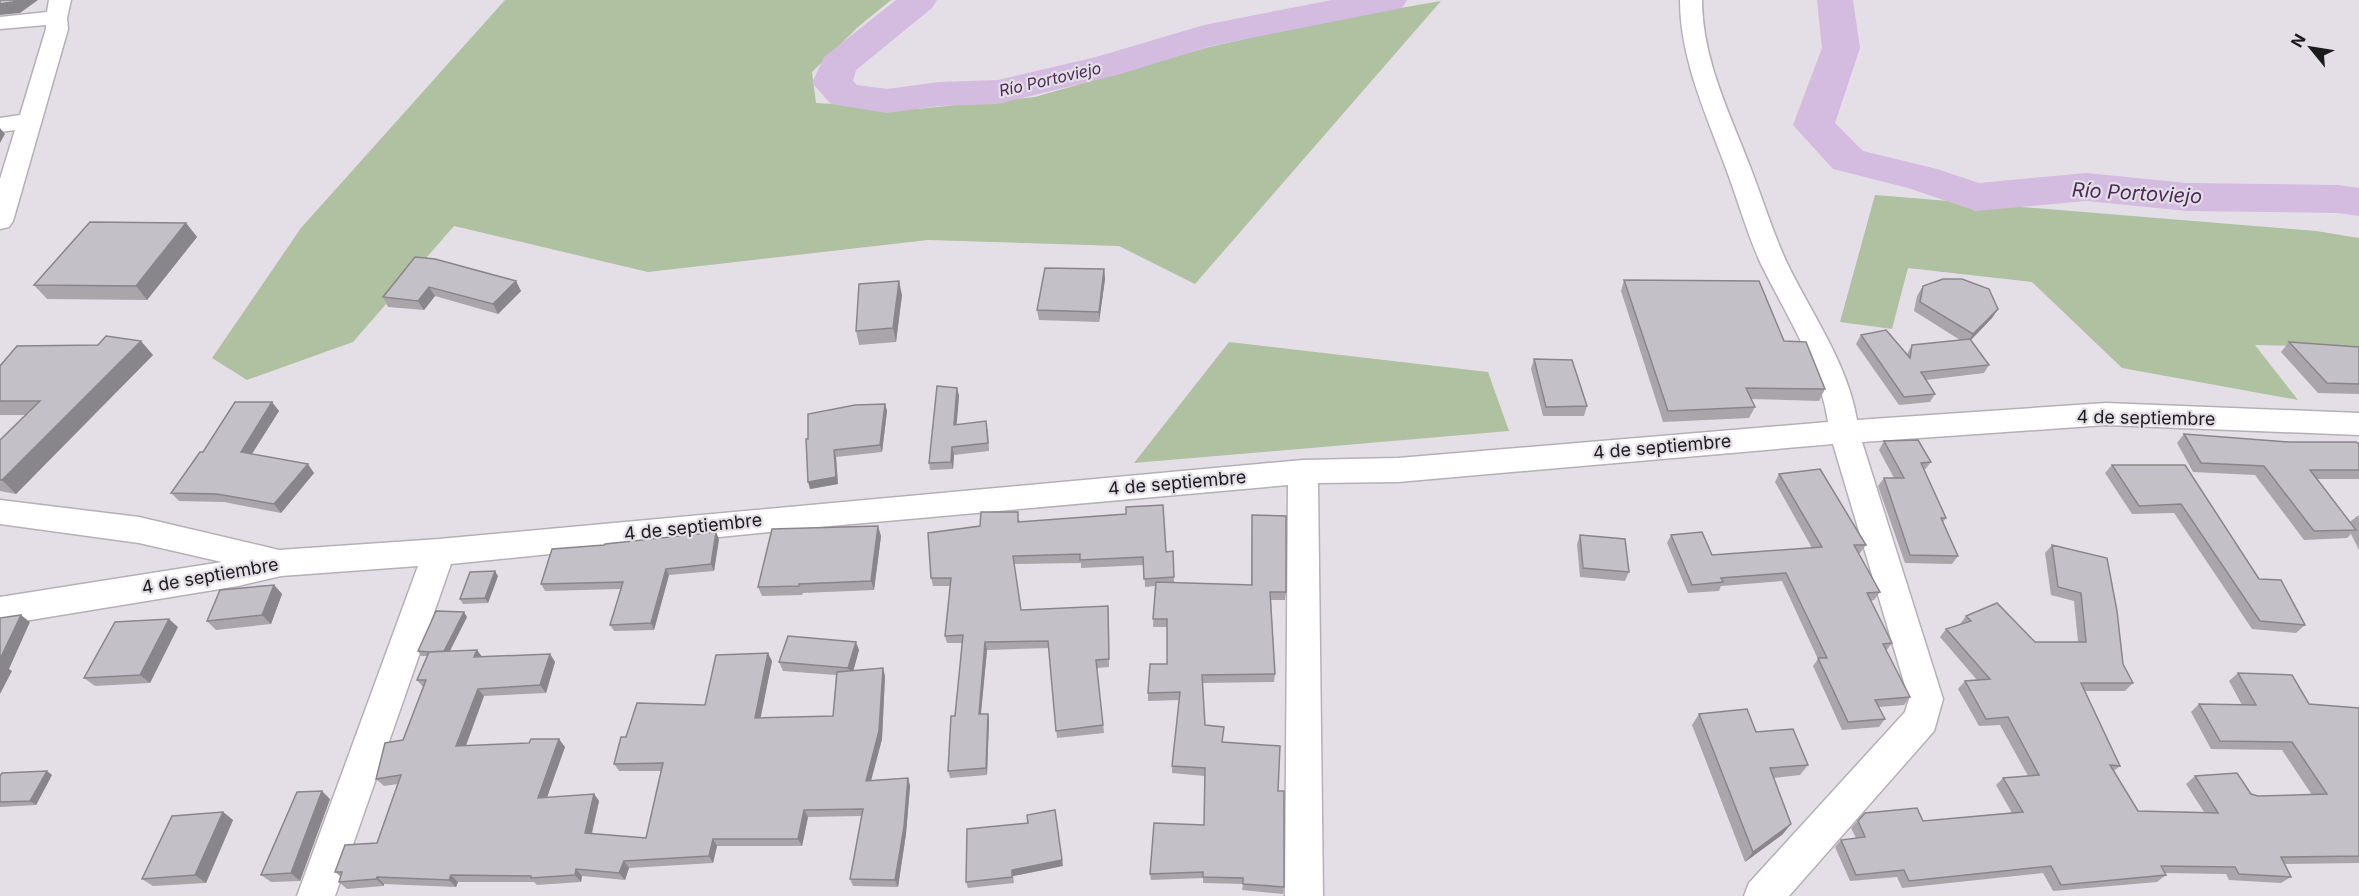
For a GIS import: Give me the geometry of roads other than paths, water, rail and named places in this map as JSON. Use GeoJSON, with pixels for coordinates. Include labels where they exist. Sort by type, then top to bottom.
{"type":"FeatureCollection","features":[{"type":"Feature","properties":{"kind":"street"},"geometry":{"type":"LineString","coordinates":[[1691,0],[1691,24],[1699,62],[1773,261],[1812,337],[1839,397],[1844,432],[1926,699],[1921,720],[1763,896]]}},
{"type":"Feature","properties":{"kind":"street"},"geometry":{"type":"LineString","coordinates":[[0,23],[58,9],[57,29],[0,221]]}},
{"type":"Feature","properties":{"kind":"street"},"geometry":{"type":"LineString","coordinates":[[0,125],[30,120]]}},
{"type":"Feature","properties":{"kind":"street","name":"4 de septiembre"},"geometry":{"type":"LineString","coordinates":[[0,611],[238,573],[281,563],[440,552],[808,516],[1303,472],[1398,470],[1844,432],[2106,414],[2358,427]]}},
{"type":"Feature","properties":{"kind":"street"},"geometry":{"type":"LineString","coordinates":[[1303,472],[1304,896]]}},
{"type":"Feature","properties":{"kind":"street"},"geometry":{"type":"LineString","coordinates":[[0,512],[138,530],[281,563]]}},
{"type":"Feature","properties":{"kind":"street"},"geometry":{"type":"LineString","coordinates":[[316,896],[440,552]]}},
{"type":"Feature","properties":{"kind":"waterway","name":"Río Portoviejo"},"geometry":{"type":"LineString","coordinates":[[919,0],[838,65],[832,83],[845,95],[887,101],[939,94],[998,92],[1107,66],[1204,36],[1389,0]]}},
{"type":"Feature","properties":{"kind":"waterway","name":"Río Portoviejo"},"geometry":{"type":"LineString","coordinates":[[1835,0],[1841,48],[1814,125],[1848,160],[1922,178],[1976,197],[2086,187],[2187,197],[2338,199],[2359,202]]}}]}
